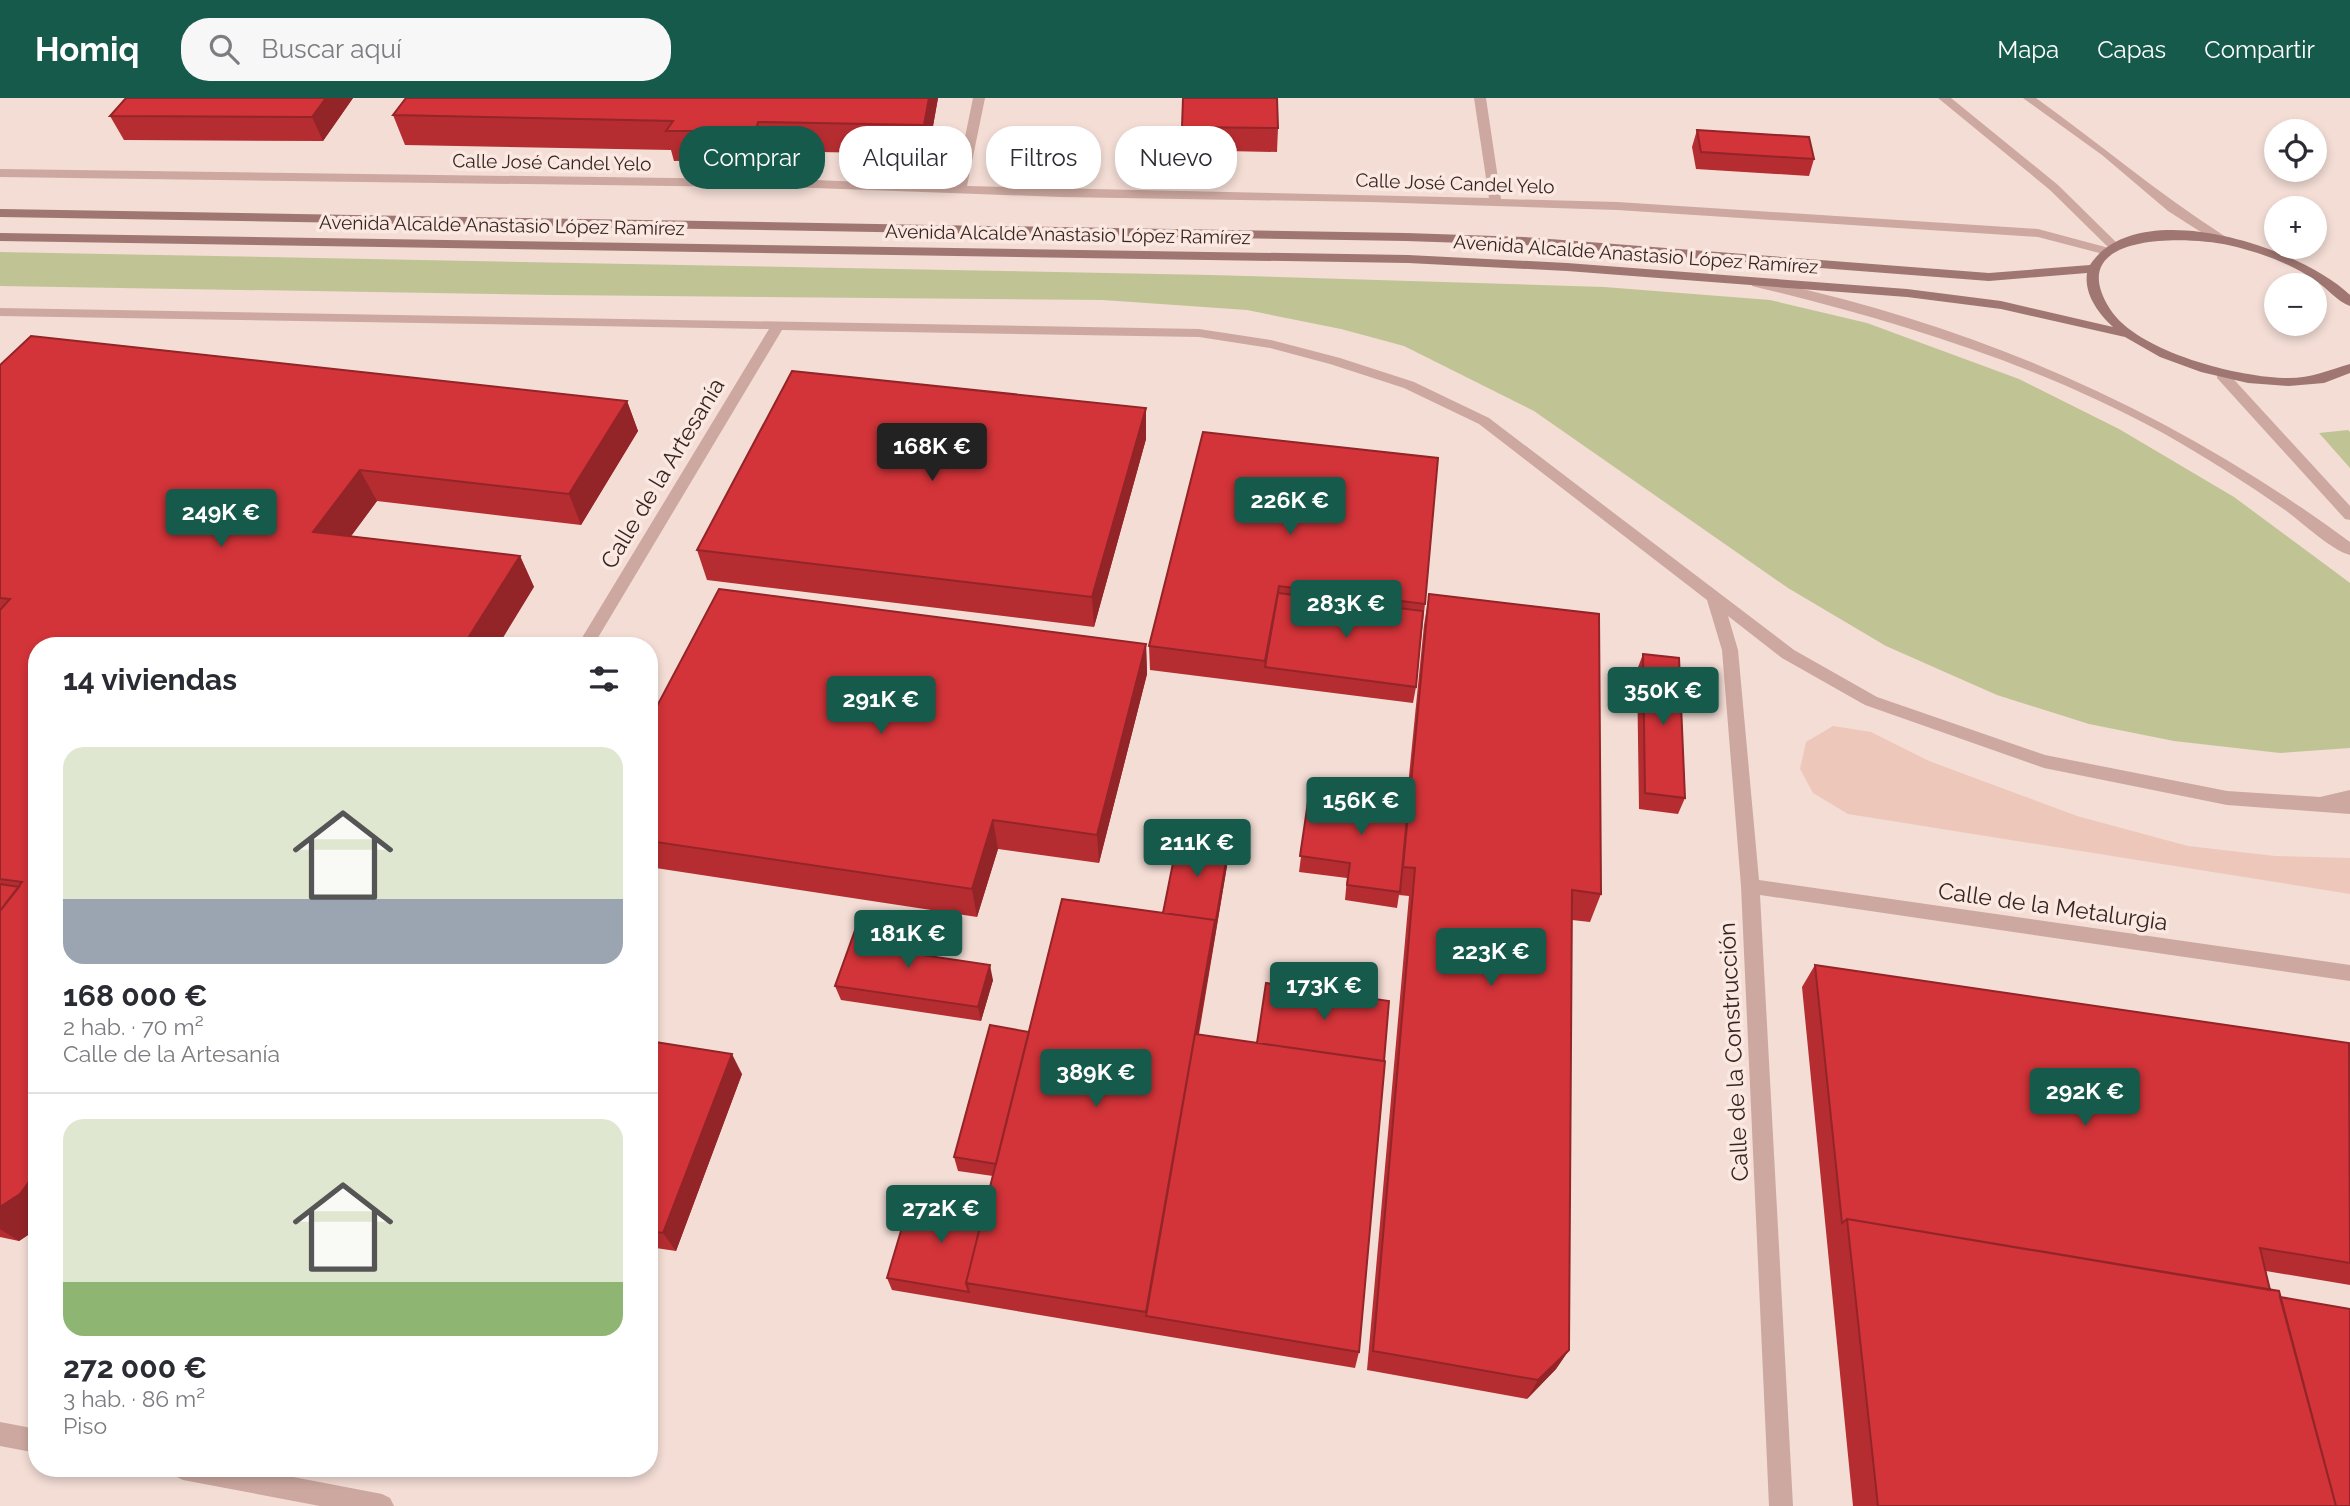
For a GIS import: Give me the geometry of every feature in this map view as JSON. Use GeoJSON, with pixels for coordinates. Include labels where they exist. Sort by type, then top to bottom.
{"type":"FeatureCollection","features":[{"type":"Feature","properties":{"kind":"street"},"geometry":{"type":"LineString","coordinates":[[960,190],[979,98]]}},
{"type":"Feature","properties":{"kind":"street"},"geometry":{"type":"LineString","coordinates":[[1480,98],[1496,202]]}},
{"type":"Feature","properties":{"kind":"street"},"geometry":{"type":"LineString","coordinates":[[1944,98],[2033,168],[2089,219],[2111,249]]}},
{"type":"Feature","properties":{"kind":"street"},"geometry":{"type":"LineString","coordinates":[[2029,98],[2106,153],[2172,208],[2222,240]]}},
{"type":"Feature","properties":{"kind":"street","name":"Calle José Candel Yelo"},"geometry":{"type":"LineString","coordinates":[[0,173],[510,179],[1617,206],[2038,233],[2111,249]]}},
{"type":"Feature","properties":{"kind":"street","name":"Avenida Alcalde Anastasio López Ramírez"},"geometry":{"type":"LineString","coordinates":[[0,213],[1419,237],[1537,242],[1976,276],[2093,269]]}},
{"type":"Feature","properties":{"kind":"street"},"geometry":{"type":"LineString","coordinates":[[2349,372],[2314,382],[2270,383],[2222,375],[2172,359],[2131,335],[2105,312],[2093,289],[2093,269],[2111,249],[2136,239],[2161,236],[2222,240],[2265,251],[2350,284]]}},
{"type":"Feature","properties":{"kind":"street","name":"Avenida Alcalde Anastasio López Ramírez"},"geometry":{"type":"LineString","coordinates":[[0,237],[1394,258],[1567,267],[1907,293],[2001,305],[2131,335]]}},
{"type":"Feature","properties":{"kind":"street"},"geometry":{"type":"LineString","coordinates":[[2305,268],[2337,289],[2350,302]]}},
{"type":"Feature","properties":{"kind":"street"},"geometry":{"type":"LineString","coordinates":[[1737,279],[1794,290],[1874,312],[2000,355],[2102,397],[2201,450],[2271,493],[2350,550]]}},
{"type":"Feature","properties":{"kind":"street"},"geometry":{"type":"LineString","coordinates":[[0,313],[1199,333],[1271,344],[1335,360],[1409,385],[1484,421],[1788,654],[1871,701],[2044,761],[2227,798],[2350,807]]}},
{"type":"Feature","properties":{"kind":"street","name":"Calle de la Artesanía"},"geometry":{"type":"LineString","coordinates":[[590,637],[779,325]]}},
{"type":"Feature","properties":{"kind":"street"},"geometry":{"type":"LineString","coordinates":[[2222,375],[2350,515]]}},
{"type":"Feature","properties":{"kind":"street","name":"Calle de la Construcción"},"geometry":{"type":"LineString","coordinates":[[1714,597],[1730,650],[1750,886],[1781,1506]]}},
{"type":"Feature","properties":{"kind":"street"},"geometry":{"type":"LineString","coordinates":[[2320,804],[2350,797]]}},
{"type":"Feature","properties":{"kind":"street","name":"Calle de la Metalurgia"},"geometry":{"type":"LineString","coordinates":[[1750,886],[2350,973]]}},
{"type":"Feature","properties":{"kind":"street"},"geometry":{"type":"LineString","coordinates":[[0,1434],[28,1439]]}},
{"type":"Feature","properties":{"kind":"street"},"geometry":{"type":"LineString","coordinates":[[230,1477],[382,1506]]}},
{"type":"Feature","properties":{"kind":"green space"},"geometry":{"type":"Polygon","coordinates":[[[0,252],[1211,275],[1604,287],[1770,300],[1867,323],[2019,379],[2119,429],[2234,497],[2350,583],[2350,748],[2280,753],[2174,741],[2089,724],[1997,695],[1886,646],[1788,588],[1534,411],[1404,346],[1341,329],[1247,310],[1103,300],[0,286],[0,252]]]}},
{"type":"Feature","properties":{"kind":"green space"},"geometry":{"type":"Polygon","coordinates":[[[2350,432],[2350,468],[2319,433],[2350,432]]]}},
{"type":"Feature","properties":{"kind":"shaded area"},"geometry":{"type":"Polygon","coordinates":[[[1833,726],[1871,732],[1929,761],[2077,816],[2188,846],[2275,856],[2350,858],[2350,894],[1848,814],[1813,793],[1800,769],[1806,742],[1833,726]]]}},
{"type":"Feature","properties":{"kind":"building"},"geometry":{"type":"Polygon","coordinates":[[[126,98],[326,98],[312,117],[110,116],[126,98]]]}},
{"type":"Feature","properties":{"kind":"building"},"geometry":{"type":"Polygon","coordinates":[[[406,98],[929,98],[924,125],[758,122],[757,126],[679,126],[679,131],[666,131],[673,121],[393,115],[406,98]]]}},
{"type":"Feature","properties":{"kind":"building"},"geometry":{"type":"Polygon","coordinates":[[[1183,98],[1277,98],[1278,128],[1182,126],[1183,98]]]}},
{"type":"Feature","properties":{"kind":"building"},"geometry":{"type":"Polygon","coordinates":[[[1697,130],[1809,137],[1814,159],[1701,152],[1697,130]]]}},
{"type":"Feature","properties":{"kind":"building"},"geometry":{"type":"Polygon","coordinates":[[[31,336],[627,401],[569,494],[360,470],[313,532],[520,556],[469,637],[28,637],[28,1183],[20,1194],[0,1207],[0,911],[22,882],[0,879],[0,610],[10,599],[0,598],[0,365],[31,336]]]}},
{"type":"Feature","properties":{"kind":"building"},"geometry":{"type":"Polygon","coordinates":[[[792,371],[1146,408],[1092,597],[697,550],[792,371]]]}},
{"type":"Feature","properties":{"kind":"building"},"geometry":{"type":"Polygon","coordinates":[[[1203,432],[1438,458],[1425,604],[1279,586],[1265,661],[1149,646],[1203,432]]]}},
{"type":"Feature","properties":{"kind":"building"},"geometry":{"type":"Polygon","coordinates":[[[719,589],[1146,644],[1097,835],[993,820],[972,889],[658,842],[658,704],[719,589]]]}},
{"type":"Feature","properties":{"kind":"building"},"geometry":{"type":"Polygon","coordinates":[[[1278,593],[1423,611],[1416,687],[1265,667],[1278,593]]]}},
{"type":"Feature","properties":{"kind":"building"},"geometry":{"type":"Polygon","coordinates":[[[1429,594],[1599,614],[1601,894],[1572,890],[1569,1350],[1538,1380],[1373,1351],[1415,868],[1403,867],[1429,594]]]}},
{"type":"Feature","properties":{"kind":"building"},"geometry":{"type":"Polygon","coordinates":[[[1643,654],[1679,658],[1685,798],[1645,793],[1643,654]]]}},
{"type":"Feature","properties":{"kind":"building"},"geometry":{"type":"Polygon","coordinates":[[[1350,788],[1409,796],[1400,892],[1347,885],[1350,863],[1300,856],[1308,802],[1347,808],[1350,788]]]}},
{"type":"Feature","properties":{"kind":"building"},"geometry":{"type":"Polygon","coordinates":[[[1178,838],[1229,844],[1214,932],[1215,920],[1163,913],[1178,838]]]}},
{"type":"Feature","properties":{"kind":"building"},"geometry":{"type":"Polygon","coordinates":[[[0,884],[19,887],[0,911],[0,884]]]}},
{"type":"Feature","properties":{"kind":"building"},"geometry":{"type":"Polygon","coordinates":[[[1062,899],[1215,920],[1146,1312],[966,1283],[1062,899]]]}},
{"type":"Feature","properties":{"kind":"building"},"geometry":{"type":"Polygon","coordinates":[[[858,922],[897,927],[889,950],[990,965],[978,1007],[835,986],[858,922]]]}},
{"type":"Feature","properties":{"kind":"building"},"geometry":{"type":"Polygon","coordinates":[[[1815,965],[2349,1043],[2350,1263],[2260,1248],[2270,1290],[1847,1219],[1842,1223],[1815,965]]]}},
{"type":"Feature","properties":{"kind":"building"},"geometry":{"type":"Polygon","coordinates":[[[1266,983],[1389,1001],[1384,1061],[1257,1043],[1266,983]]]}},
{"type":"Feature","properties":{"kind":"building"},"geometry":{"type":"Polygon","coordinates":[[[990,1025],[1029,1032],[996,1164],[954,1157],[990,1025]]]}},
{"type":"Feature","properties":{"kind":"building"},"geometry":{"type":"Polygon","coordinates":[[[1195,1034],[1385,1061],[1359,1352],[1146,1316],[1195,1034]]]}},
{"type":"Feature","properties":{"kind":"building"},"geometry":{"type":"Polygon","coordinates":[[[658,1042],[732,1054],[663,1233],[658,1232],[658,1042]]]}},
{"type":"Feature","properties":{"kind":"building"},"geometry":{"type":"Polygon","coordinates":[[[940,1192],[987,1199],[966,1283],[969,1292],[887,1278],[903,1224],[929,1228],[940,1192]]]}},
{"type":"Feature","properties":{"kind":"building"},"geometry":{"type":"Polygon","coordinates":[[[1847,1219],[2279,1291],[2336,1506],[1878,1506],[1847,1219]]]}},
{"type":"Feature","properties":{"kind":"building"},"geometry":{"type":"Polygon","coordinates":[[[2280,1297],[2350,1309],[2350,1506],[2336,1506],[2280,1297]]]}}]}
